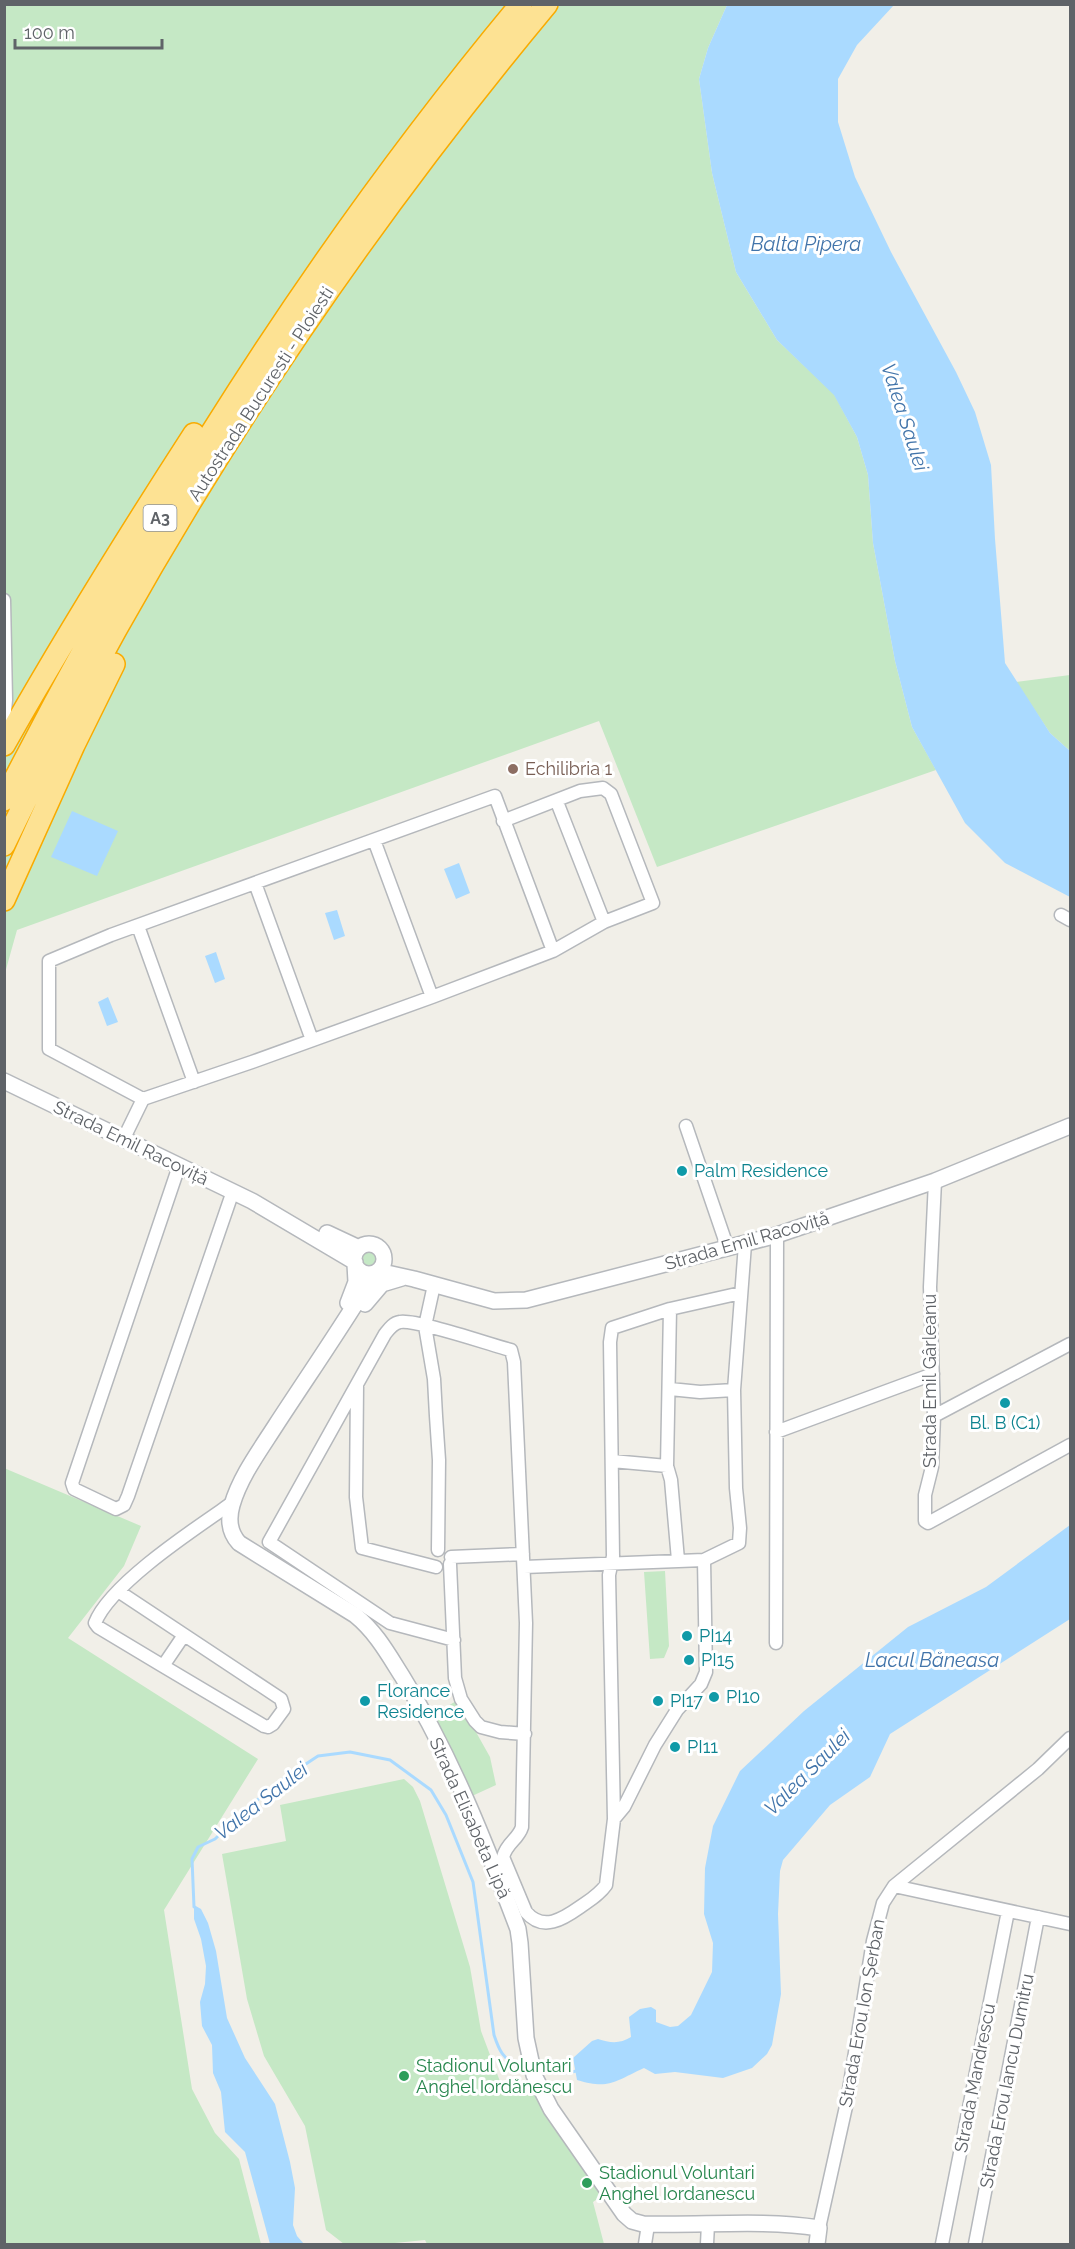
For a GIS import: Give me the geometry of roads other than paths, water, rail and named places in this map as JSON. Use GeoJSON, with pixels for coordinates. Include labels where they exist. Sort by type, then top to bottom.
{"type":"FeatureCollection","features":[{"type":"Feature","properties":{"kind":"highway","name":"Autostrada Bucuresti - Ploiesti"},"geometry":{"type":"LineString","coordinates":[[4,800],[53,705],[145,542],[224,411],[335,247],[410,144],[521,4]]}},
{"type":"Feature","properties":{"kind":"highway","name":"Autostrada Bucuresti - Ploiesti"},"geometry":{"type":"LineString","coordinates":[[4,845],[65,726],[131,606],[246,414],[306,322],[369,232],[547,4]]}},
{"type":"Feature","properties":{"kind":"highway"},"geometry":{"type":"LineString","coordinates":[[4,745],[108,568],[224,389],[272,320],[335,247]]}},
{"type":"Feature","properties":{"kind":"highway"},"geometry":{"type":"LineString","coordinates":[[4,900],[74,745],[115,661],[211,486],[246,414]]}},
{"type":"Feature","properties":{"kind":"street"},"geometry":{"type":"LineString","coordinates":[[4,600],[6,700],[4,721]]}},
{"type":"Feature","properties":{"kind":"street"},"geometry":{"type":"LineString","coordinates":[[123,1140],[141,1102],[553,951],[604,922],[653,903],[611,794],[603,788],[580,791],[504,820]]}},
{"type":"Feature","properties":{"kind":"street"},"geometry":{"type":"LineString","coordinates":[[141,1102],[49,1049],[49,961],[138,926],[495,796],[553,951]]}},
{"type":"Feature","properties":{"kind":"street"},"geometry":{"type":"LineString","coordinates":[[556,802],[604,922]]}},
{"type":"Feature","properties":{"kind":"street"},"geometry":{"type":"LineString","coordinates":[[374,840],[432,997]]}},
{"type":"Feature","properties":{"kind":"street"},"geometry":{"type":"LineString","coordinates":[[255,883],[312,1040]]}},
{"type":"Feature","properties":{"kind":"street"},"geometry":{"type":"LineString","coordinates":[[138,926],[194,1082]]}},
{"type":"Feature","properties":{"kind":"street","name":"Strada Emil Racoviță"},"geometry":{"type":"LineString","coordinates":[[6,1082],[252,1201],[272,1207],[356,1258],[362,1272],[378,1269],[406,1272],[409,1278],[434,1285],[494,1301],[516,1302],[777,1235],[935,1181],[1071,1126]]}},
{"type":"Feature","properties":{"kind":"street"},"geometry":{"type":"LineString","coordinates":[[686,1126],[728,1249]]}},
{"type":"Feature","properties":{"kind":"street"},"geometry":{"type":"LineString","coordinates":[[179,1166],[72,1483],[74,1489],[116,1509],[124,1505],[128,1496],[233,1191]]}},
{"type":"Feature","properties":{"kind":"street","name":"Strada Emil Gârleanu"},"geometry":{"type":"LineString","coordinates":[[935,1181],[930,1287],[934,1416],[932,1467],[925,1495],[926,1522],[1071,1445]]}},
{"type":"Feature","properties":{"kind":"street"},"geometry":{"type":"LineString","coordinates":[[776,1643],[777,1235]]}},
{"type":"Feature","properties":{"kind":"street","name":"Strada Emil Racoviță"},"geometry":{"type":"LineString","coordinates":[[356,1258],[368,1244],[377,1246],[383,1253],[378,1269]]}},
{"type":"Feature","properties":{"kind":"street"},"geometry":{"type":"LineString","coordinates":[[357,1384],[356,1497],[362,1548],[442,1569],[450,1560],[611,1563],[704,1560],[739,1543],[734,1390],[745,1244]]}},
{"type":"Feature","properties":{"kind":"street","name":"Strada Elisabeta Lipă"},"geometry":{"type":"LineString","coordinates":[[311,1371],[315,1356],[352,1295],[356,1282],[356,1258]]}},
{"type":"Feature","properties":{"kind":"street","name":"Strada Elisabeta Lipă"},"geometry":{"type":"LineString","coordinates":[[378,1269],[261,1449],[232,1503],[230,1526],[233,1536],[239,1543],[368,1626],[415,1696],[456,1775],[518,1929],[526,2038],[534,2075],[550,2109],[619,2207],[632,2221],[648,2225]]}},
{"type":"Feature","properties":{"kind":"street"},"geometry":{"type":"LineString","coordinates":[[311,1371],[319,1368],[375,1290],[388,1281],[409,1278]]}},
{"type":"Feature","properties":{"kind":"street"},"geometry":{"type":"LineString","coordinates":[[434,1285],[425,1326],[434,1379],[438,1438],[438,1550],[432,1556],[432,1562],[436,1568]]}},
{"type":"Feature","properties":{"kind":"street"},"geometry":{"type":"LineString","coordinates":[[454,1640],[390,1623],[269,1542],[385,1334],[392,1326],[400,1322],[425,1326],[511,1350],[514,1362],[526,1623],[525,1734],[522,1827],[520,1834],[509,1843],[503,1857],[531,1919],[546,1923],[562,1919],[600,1893],[606,1886],[614,1820],[609,1575],[613,1556],[610,1342],[612,1328],[670,1309],[741,1293]]}},
{"type":"Feature","properties":{"kind":"street"},"geometry":{"type":"LineString","coordinates":[[670,1309],[667,1466],[671,1480],[678,1560]]}},
{"type":"Feature","properties":{"kind":"street"},"geometry":{"type":"LineString","coordinates":[[934,1416],[1071,1344]]}},
{"type":"Feature","properties":{"kind":"street"},"geometry":{"type":"LineString","coordinates":[[776,1432],[933,1374]]}},
{"type":"Feature","properties":{"kind":"street"},"geometry":{"type":"LineString","coordinates":[[670,1389],[700,1392],[734,1390]]}},
{"type":"Feature","properties":{"kind":"street"},"geometry":{"type":"LineString","coordinates":[[612,1461],[667,1466]]}},
{"type":"Feature","properties":{"kind":"street"},"geometry":{"type":"LineString","coordinates":[[118,1591],[281,1699],[284,1709],[273,1724],[268,1727],[264,1726],[98,1627],[95,1623],[118,1591],[128,1581],[183,1537],[232,1503]]}},
{"type":"Feature","properties":{"kind":"street"},"geometry":{"type":"LineString","coordinates":[[438,1550],[447,1551],[450,1560],[454,1678],[461,1699],[481,1727],[492,1731],[525,1734]]}},
{"type":"Feature","properties":{"kind":"street"},"geometry":{"type":"LineString","coordinates":[[614,1820],[624,1807],[655,1744],[677,1710],[701,1684],[706,1672],[704,1560]]}},
{"type":"Feature","properties":{"kind":"street"},"geometry":{"type":"LineString","coordinates":[[163,1666],[184,1635]]}},
{"type":"Feature","properties":{"kind":"street","name":"Strada Erou Ion Șerban"},"geometry":{"type":"LineString","coordinates":[[819,2228],[847,2102],[873,1941],[883,1903],[894,1886],[1038,1769],[1070,1739]]}},
{"type":"Feature","properties":{"kind":"street"},"geometry":{"type":"LineString","coordinates":[[894,1886],[1071,1924]]}},
{"type":"Feature","properties":{"kind":"street","name":"Strada Mandrescu"},"geometry":{"type":"LineString","coordinates":[[942,2244],[1008,1911]]}},
{"type":"Feature","properties":{"kind":"street","name":"Strada Erou Iancu Dumitru"},"geometry":{"type":"LineString","coordinates":[[975,2244],[1038,1917]]}},
{"type":"Feature","properties":{"kind":"street"},"geometry":{"type":"LineString","coordinates":[[645,2244],[648,2225],[775,2223],[819,2228],[817,2244]]}},
{"type":"Feature","properties":{"kind":"street"},"geometry":{"type":"LineString","coordinates":[[707,2244],[708,2224]]}},
{"type":"Feature","properties":{"kind":"water","name":"Balta Pipera"},"geometry":{"type":"Polygon","coordinates":[[[727,5],[894,5],[857,45],[838,79],[838,122],[855,177],[891,252],[975,412],[991,465],[1005,663],[1050,733],[1070,751],[1070,897],[1005,863],[965,823],[912,727],[895,661],[873,543],[868,475],[857,437],[834,395],[777,340],[736,272],[712,173],[699,79],[708,48],[727,5]]]}},
{"type":"Feature","properties":{"kind":"water"},"geometry":{"type":"Polygon","coordinates":[[[72,811],[118,831],[97,876],[51,857],[72,811]]]}},
{"type":"Feature","properties":{"kind":"water"},"geometry":{"type":"Polygon","coordinates":[[[459,863],[470,893],[456,899],[444,869],[459,863]]]}},
{"type":"Feature","properties":{"kind":"water"},"geometry":{"type":"Polygon","coordinates":[[[337,910],[345,936],[334,940],[325,913],[337,910]]]}},
{"type":"Feature","properties":{"kind":"water"},"geometry":{"type":"Polygon","coordinates":[[[216,952],[225,979],[215,983],[205,956],[216,952]]]}},
{"type":"Feature","properties":{"kind":"water"},"geometry":{"type":"Polygon","coordinates":[[[108,997],[118,1022],[107,1026],[98,1002],[108,997]]]}},
{"type":"Feature","properties":{"kind":"water","name":"Lacul Băneasa"},"geometry":{"type":"Polygon","coordinates":[[[1070,1525],[1070,1619],[890,1734],[870,1777],[830,1805],[783,1860],[780,1871],[778,1914],[781,1994],[772,2045],[767,2054],[752,2068],[723,2078],[675,2072],[655,2074],[644,2068],[612,2083],[597,2084],[577,2080],[573,2058],[592,2041],[598,2039],[619,2042],[631,2037],[629,2017],[640,2009],[651,2007],[656,2010],[656,2022],[670,2027],[678,2026],[691,2015],[712,1972],[713,1943],[704,1914],[705,1868],[713,1826],[740,1771],[804,1711],[908,1627],[986,1587],[1070,1525]]]}},
{"type":"Feature","properties":{"kind":"water"},"geometry":{"type":"Polygon","coordinates":[[[194,1905],[201,1909],[208,1923],[216,1951],[227,2018],[245,2058],[275,2104],[295,2188],[293,2225],[297,2236],[304,2244],[270,2244],[245,2152],[225,2132],[221,2092],[213,2073],[212,2045],[202,2026],[200,2002],[205,1984],[206,1966],[201,1939],[194,1919],[194,1905]]]}},
{"type":"Feature","properties":{"kind":"waterway","name":"Valea Saulei"},"geometry":{"type":"LineString","coordinates":[[194,1907],[192,1859],[198,1847],[215,1839],[245,1810],[283,1779],[318,1756],[350,1752],[390,1760],[431,1790],[446,1815],[473,1882],[494,2035],[502,2053],[517,2065]]}},
{"type":"Feature","properties":{"kind":"waterway","name":"Valea Saulei"},"geometry":{"type":"LineString","coordinates":[[564,2073],[577,2071]]}},
{"type":"Feature","properties":{"kind":"place","name":"Echilibria 1"},"geometry":{"type":"Point","coordinates":[513,769]}},
{"type":"Feature","properties":{"kind":"place","name":"Palm Residence"},"geometry":{"type":"Point","coordinates":[682,1171]}},
{"type":"Feature","properties":{"kind":"place","name":"Bl. B (C1)"},"geometry":{"type":"Point","coordinates":[1005,1403]}},
{"type":"Feature","properties":{"kind":"place","name":"PI14"},"geometry":{"type":"Point","coordinates":[687,1636]}},
{"type":"Feature","properties":{"kind":"place","name":"PI15"},"geometry":{"type":"Point","coordinates":[689,1660]}},
{"type":"Feature","properties":{"kind":"place","name":"PI10"},"geometry":{"type":"Point","coordinates":[714,1697]}},
{"type":"Feature","properties":{"kind":"place","name":"Florance Residence"},"geometry":{"type":"Point","coordinates":[365,1701]}},
{"type":"Feature","properties":{"kind":"place","name":"PI17"},"geometry":{"type":"Point","coordinates":[658,1701]}},
{"type":"Feature","properties":{"kind":"place","name":"PI11"},"geometry":{"type":"Point","coordinates":[675,1747]}},
{"type":"Feature","properties":{"kind":"place","name":"Stadionul Voluntari Anghel Iordănescu"},"geometry":{"type":"Point","coordinates":[404,2076]}},
{"type":"Feature","properties":{"kind":"place","name":"Stadionul Voluntari Anghel Iordanescu"},"geometry":{"type":"Point","coordinates":[587,2183]}}]}
